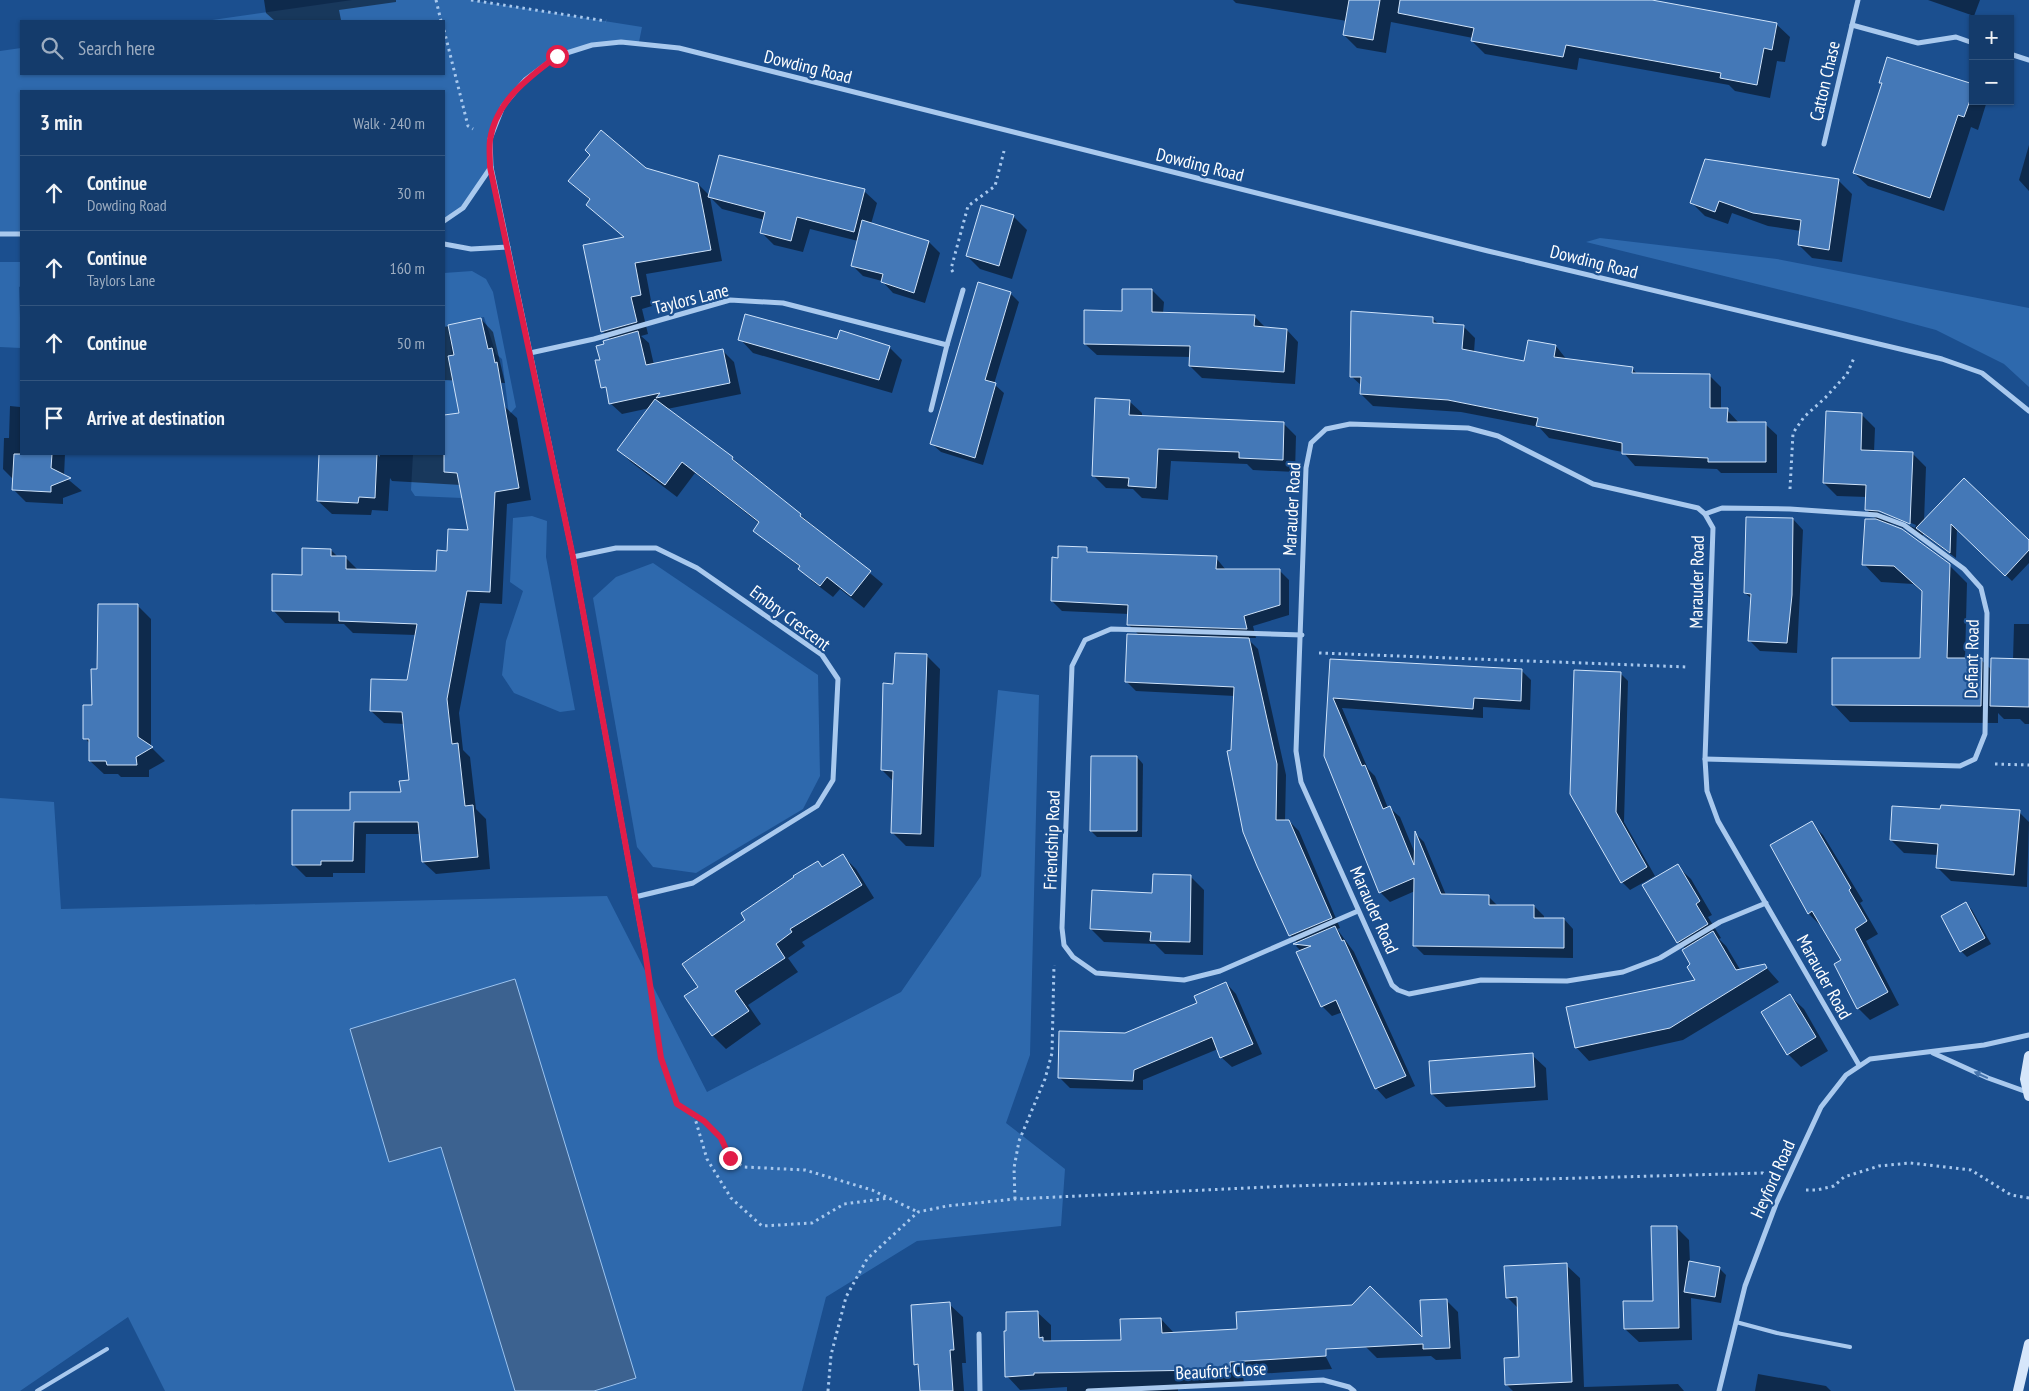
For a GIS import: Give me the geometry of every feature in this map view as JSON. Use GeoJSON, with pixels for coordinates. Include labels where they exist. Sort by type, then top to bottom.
{"type":"FeatureCollection","features":[{"type":"Feature","properties":{"kind":"street","name":"Catton Chase"},"geometry":{"type":"LineString","coordinates":[[1824,144],[1858,0]]}},
{"type":"Feature","properties":{"kind":"street"},"geometry":{"type":"LineString","coordinates":[[1852,25],[1918,43],[1956,37],[1969,42]]}},
{"type":"Feature","properties":{"kind":"street","name":"Dowding Road"},"geometry":{"type":"LineString","coordinates":[[490,167],[490,139],[503,106],[525,80],[557,56],[592,45],[621,42],[679,48],[1008,132],[1638,287],[1942,359],[1982,373],[2029,411]]}},
{"type":"Feature","properties":{"kind":"street"},"geometry":{"type":"LineString","coordinates":[[2014,55],[2029,60]]}},
{"type":"Feature","properties":{"kind":"street"},"geometry":{"type":"LineString","coordinates":[[445,221],[463,208],[490,167]]}},
{"type":"Feature","properties":{"kind":"street"},"geometry":{"type":"LineString","coordinates":[[490,167],[573,557],[645,951]]}},
{"type":"Feature","properties":{"kind":"street"},"geometry":{"type":"LineString","coordinates":[[0,234],[20,234]]}},
{"type":"Feature","properties":{"kind":"street"},"geometry":{"type":"LineString","coordinates":[[445,244],[472,249],[508,247]]}},
{"type":"Feature","properties":{"kind":"street"},"geometry":{"type":"LineString","coordinates":[[931,410],[963,290]]}},
{"type":"Feature","properties":{"kind":"street","name":"Taylors Lane"},"geometry":{"type":"LineString","coordinates":[[530,353],[594,339],[730,300],[783,303],[947,345]]}},
{"type":"Feature","properties":{"kind":"street","name":"Marauder Road"},"geometry":{"type":"LineString","coordinates":[[1766,903],[1720,922],[1660,958],[1623,972],[1567,981],[1481,980],[1409,994],[1392,985],[1301,782],[1296,751],[1302,635],[1306,468],[1311,444],[1326,429],[1350,424],[1468,428],[1498,436],[1593,484],[1682,503],[1698,508],[1705,514],[1713,528],[1705,759],[1707,791],[1718,822],[1766,903],[1859,1064]]}},
{"type":"Feature","properties":{"kind":"street","name":"Defiant Road"},"geometry":{"type":"LineString","coordinates":[[1705,514],[1722,508],[1790,509],[1877,516],[1904,524],[1964,569],[1981,588],[1987,613],[1985,734],[1976,759]]}},
{"type":"Feature","properties":{"kind":"street","name":"Embry Crescent"},"geometry":{"type":"LineString","coordinates":[[573,557],[616,548],[656,548],[697,568],[822,655],[838,679],[833,780],[817,806],[692,883],[635,897]]}},
{"type":"Feature","properties":{"kind":"street","name":"Friendship Road"},"geometry":{"type":"LineString","coordinates":[[1064,944],[1062,928],[1072,666],[1085,640],[1111,629],[1302,635]]}},
{"type":"Feature","properties":{"kind":"street"},"geometry":{"type":"LineString","coordinates":[[1705,759],[1960,766],[1976,759]]}},
{"type":"Feature","properties":{"kind":"street"},"geometry":{"type":"LineString","coordinates":[[1064,944],[1072,957],[1096,973],[1184,980],[1220,971],[1358,911]]}},
{"type":"Feature","properties":{"kind":"street","name":"Heyford Road"},"geometry":{"type":"LineString","coordinates":[[1719,1391],[1745,1286],[1784,1188],[1821,1107],[1846,1075],[1859,1064],[1870,1059],[1902,1053],[1932,1052],[2029,1035]]}},
{"type":"Feature","properties":{"kind":"street","name":"Heyford Road"},"geometry":{"type":"LineString","coordinates":[[1932,1052],[2028,1094]]}},
{"type":"Feature","properties":{"kind":"street"},"geometry":{"type":"LineString","coordinates":[[2028,1094],[2025,1079],[2029,1056]]}},
{"type":"Feature","properties":{"kind":"street"},"geometry":{"type":"LineString","coordinates":[[978,1334],[980,1391]]}},
{"type":"Feature","properties":{"kind":"street"},"geometry":{"type":"LineString","coordinates":[[2018,1391],[2029,1344]]}},
{"type":"Feature","properties":{"kind":"street","name":"Beaufort Close"},"geometry":{"type":"LineString","coordinates":[[1088,1391],[1323,1380],[1349,1387],[1354,1391]]}},
{"type":"Feature","properties":{"kind":"lane"},"geometry":{"type":"LineString","coordinates":[[1736,1322],[1777,1334],[1850,1348]]}},
{"type":"Feature","properties":{"kind":"lane"},"geometry":{"type":"LineString","coordinates":[[37,1391],[107,1349]]}},
{"type":"Feature","properties":{"kind":"path"},"geometry":{"type":"LineString","coordinates":[[436,0],[441,20]]}},
{"type":"Feature","properties":{"kind":"path"},"geometry":{"type":"LineString","coordinates":[[471,0],[614,22]]}},
{"type":"Feature","properties":{"kind":"path"},"geometry":{"type":"LineString","coordinates":[[445,34],[468,126]]}},
{"type":"Feature","properties":{"kind":"path"},"geometry":{"type":"LineString","coordinates":[[963,290],[951,269],[968,206],[995,186],[1008,132]]}},
{"type":"Feature","properties":{"kind":"path"},"geometry":{"type":"LineString","coordinates":[[1790,509],[1793,434],[1804,417],[1847,374],[1863,340]]}},
{"type":"Feature","properties":{"kind":"path"},"geometry":{"type":"LineString","coordinates":[[1300,652],[1708,668]]}},
{"type":"Feature","properties":{"kind":"path"},"geometry":{"type":"LineString","coordinates":[[1976,759],[1998,766],[2029,765]]}},
{"type":"Feature","properties":{"kind":"path"},"geometry":{"type":"LineString","coordinates":[[1015,1199],[1014,1168],[1019,1141],[1045,1079],[1052,1053],[1053,967],[1064,944]]}},
{"type":"Feature","properties":{"kind":"path"},"geometry":{"type":"LineString","coordinates":[[645,951],[661,1058],[677,1104],[704,1121],[721,1138],[730,1158],[744,1167],[805,1170],[872,1190],[918,1212]]}},
{"type":"Feature","properties":{"kind":"path"},"geometry":{"type":"LineString","coordinates":[[694,1115],[711,1167],[731,1198],[762,1226],[812,1222],[844,1204],[889,1198]]}},
{"type":"Feature","properties":{"kind":"path"},"geometry":{"type":"LineString","coordinates":[[828,1391],[831,1355],[846,1297],[867,1258],[918,1212],[947,1206],[1015,1199],[1288,1186],[1763,1174],[1784,1188],[1817,1190],[1834,1186],[1844,1177],[1879,1166],[1910,1162],[1971,1170],[2012,1195],[2029,1198]]}},
{"type":"Feature","properties":{"kind":"shaded area"},"geometry":{"type":"Polygon","coordinates":[[[352,0],[471,0],[642,27],[639,42],[592,45],[557,56],[525,80],[503,106],[490,139],[491,167],[463,208],[445,220],[445,90],[20,90],[20,233],[0,232],[0,51],[20,48],[20,75],[445,75],[445,20],[212,20],[352,0]]]}},
{"type":"Feature","properties":{"kind":"shaded area"},"geometry":{"type":"Polygon","coordinates":[[[1600,238],[1777,259],[2029,308],[2029,387],[2004,364],[1936,330],[1586,242],[1600,238]]]}},
{"type":"Feature","properties":{"kind":"shaded area"},"geometry":{"type":"Polygon","coordinates":[[[0,262],[20,262],[20,348],[0,347],[0,262]]]}},
{"type":"Feature","properties":{"kind":"shaded area"},"geometry":{"type":"Polygon","coordinates":[[[472,271],[486,279],[493,292],[516,407],[509,415],[502,359],[496,354],[484,317],[448,325],[459,413],[445,415],[445,273],[472,271]]]}},
{"type":"Feature","properties":{"kind":"shaded area"},"geometry":{"type":"Polygon","coordinates":[[[463,447],[462,498],[415,496],[411,490],[413,455],[445,455],[445,450],[463,447]]]}},
{"type":"Feature","properties":{"kind":"shaded area"},"geometry":{"type":"Polygon","coordinates":[[[532,516],[547,521],[546,557],[575,710],[560,712],[514,693],[502,675],[506,641],[523,591],[510,582],[513,518],[532,516]]]}},
{"type":"Feature","properties":{"kind":"shaded area"},"geometry":{"type":"Polygon","coordinates":[[[653,563],[818,675],[820,776],[803,809],[696,873],[653,867],[637,847],[593,598],[616,577],[653,563]]]}},
{"type":"Feature","properties":{"kind":"shaded area"},"geometry":{"type":"Polygon","coordinates":[[[998,690],[1039,695],[1030,1055],[1006,1123],[1065,1169],[1061,1226],[917,1241],[826,1297],[802,1391],[594,1391],[635,1379],[441,1147],[515,1391],[165,1391],[128,1317],[20,1391],[0,1391],[0,798],[54,802],[61,909],[607,896],[707,1092],[901,992],[981,876],[998,690]]]}},
{"type":"Feature","properties":{"kind":"shaded area"},"geometry":{"type":"Polygon","coordinates":[[[515,979],[636,1378],[594,1391],[515,1391],[441,1147],[389,1162],[350,1029],[515,979]]]}},
{"type":"Feature","properties":{"kind":"building"},"geometry":{"type":"Polygon","coordinates":[[[1349,0],[1380,0],[1373,40],[1343,35],[1349,0]]]}},
{"type":"Feature","properties":{"kind":"building"},"geometry":{"type":"Polygon","coordinates":[[[1400,0],[1652,0],[1777,23],[1772,50],[1764,48],[1757,85],[1720,78],[1721,73],[1566,45],[1563,57],[1471,41],[1474,28],[1398,13],[1400,0]]]}},
{"type":"Feature","properties":{"kind":"building"},"geometry":{"type":"Polygon","coordinates":[[[1887,57],[1969,83],[1969,103],[1964,117],[1958,115],[1930,198],[1853,173],[1882,83],[1879,83],[1887,57]]]}},
{"type":"Feature","properties":{"kind":"building"},"geometry":{"type":"Polygon","coordinates":[[[601,130],[646,168],[698,183],[711,250],[635,263],[641,295],[631,297],[637,322],[601,332],[583,245],[624,237],[586,205],[590,199],[568,181],[590,155],[585,150],[601,130]]]}},
{"type":"Feature","properties":{"kind":"building"},"geometry":{"type":"Polygon","coordinates":[[[719,155],[865,189],[854,232],[797,217],[791,241],[760,233],[765,212],[708,197],[719,155]]]}},
{"type":"Feature","properties":{"kind":"building"},"geometry":{"type":"Polygon","coordinates":[[[1705,159],[1839,179],[1829,250],[1798,245],[1801,220],[1753,213],[1719,201],[1715,212],[1690,203],[1705,159]]]}},
{"type":"Feature","properties":{"kind":"building"},"geometry":{"type":"Polygon","coordinates":[[[981,205],[1014,215],[999,266],[966,256],[981,205]]]}},
{"type":"Feature","properties":{"kind":"building"},"geometry":{"type":"Polygon","coordinates":[[[862,220],[929,241],[914,293],[881,282],[883,274],[851,266],[862,220]]]}},
{"type":"Feature","properties":{"kind":"building"},"geometry":{"type":"Polygon","coordinates":[[[978,282],[1011,292],[985,380],[996,383],[975,458],[930,444],[978,282]]]}},
{"type":"Feature","properties":{"kind":"building"},"geometry":{"type":"Polygon","coordinates":[[[1122,289],[1152,289],[1152,312],[1255,315],[1254,326],[1287,329],[1284,372],[1189,366],[1190,346],[1084,344],[1084,310],[1122,311],[1122,289]]]}},
{"type":"Feature","properties":{"kind":"building"},"geometry":{"type":"Polygon","coordinates":[[[1351,311],[1433,317],[1433,323],[1464,325],[1462,349],[1524,361],[1528,340],[1556,345],[1554,357],[1633,367],[1632,373],[1710,374],[1710,408],[1728,408],[1727,422],[1766,422],[1766,462],[1708,462],[1708,458],[1622,454],[1622,443],[1536,426],[1538,418],[1448,400],[1360,394],[1361,377],[1350,377],[1351,311]]]}},
{"type":"Feature","properties":{"kind":"building"},"geometry":{"type":"Polygon","coordinates":[[[745,314],[837,339],[840,330],[890,346],[879,380],[738,340],[745,314]]]}},
{"type":"Feature","properties":{"kind":"building"},"geometry":{"type":"Polygon","coordinates":[[[481,318],[488,349],[492,348],[495,363],[497,362],[519,488],[495,492],[490,592],[467,591],[447,699],[452,744],[458,743],[465,806],[473,805],[478,857],[422,862],[418,822],[354,822],[353,861],[321,861],[321,865],[292,865],[292,810],[350,810],[350,792],[401,792],[399,781],[409,780],[402,712],[370,711],[371,679],[407,680],[417,624],[339,621],[339,612],[272,611],[272,574],[302,575],[302,548],[331,549],[331,556],[346,556],[346,569],[436,571],[437,550],[447,551],[448,529],[468,530],[457,473],[444,472],[445,415],[459,413],[448,356],[454,355],[448,325],[481,318]]]}},
{"type":"Feature","properties":{"kind":"building"},"geometry":{"type":"Polygon","coordinates":[[[638,331],[646,365],[723,349],[730,383],[656,398],[660,393],[609,404],[606,387],[601,388],[595,360],[600,360],[596,346],[604,344],[603,341],[638,331]]]}},
{"type":"Feature","properties":{"kind":"building"},"geometry":{"type":"Polygon","coordinates":[[[1095,398],[1130,400],[1129,415],[1284,422],[1283,460],[1239,458],[1239,452],[1158,449],[1156,488],[1128,486],[1129,478],[1092,476],[1095,398]]]}},
{"type":"Feature","properties":{"kind":"building"},"geometry":{"type":"Polygon","coordinates":[[[655,399],[733,457],[732,459],[801,514],[800,516],[871,571],[851,596],[827,577],[820,586],[798,569],[800,566],[753,531],[759,522],[682,462],[665,485],[617,450],[655,399]]]}},
{"type":"Feature","properties":{"kind":"building"},"geometry":{"type":"Polygon","coordinates":[[[1826,411],[1862,413],[1861,450],[1913,452],[1910,524],[1879,511],[1865,510],[1866,485],[1823,483],[1826,411]]]}},
{"type":"Feature","properties":{"kind":"building"},"geometry":{"type":"Polygon","coordinates":[[[14,454],[52,455],[51,468],[71,478],[51,486],[51,492],[12,490],[14,454]]]}},
{"type":"Feature","properties":{"kind":"building"},"geometry":{"type":"Polygon","coordinates":[[[319,455],[377,455],[375,498],[359,497],[358,503],[317,501],[319,455]]]}},
{"type":"Feature","properties":{"kind":"building"},"geometry":{"type":"Polygon","coordinates":[[[1964,478],[2029,540],[2029,550],[2005,576],[1951,524],[1950,553],[1916,528],[1964,478]]]}},
{"type":"Feature","properties":{"kind":"building"},"geometry":{"type":"Polygon","coordinates":[[[1746,517],[1793,518],[1792,595],[1787,643],[1748,641],[1751,594],[1744,593],[1746,517]]]}},
{"type":"Feature","properties":{"kind":"building"},"geometry":{"type":"Polygon","coordinates":[[[1865,519],[1876,519],[1902,529],[1950,564],[1947,658],[1982,658],[1981,706],[1832,705],[1832,658],[1920,658],[1922,591],[1894,566],[1862,565],[1865,519]]]}},
{"type":"Feature","properties":{"kind":"building"},"geometry":{"type":"Polygon","coordinates":[[[1058,546],[1087,547],[1087,552],[1217,556],[1216,569],[1280,569],[1280,605],[1244,616],[1247,629],[1127,625],[1128,605],[1051,601],[1052,557],[1058,558],[1058,546]]]}},
{"type":"Feature","properties":{"kind":"building"},"geometry":{"type":"Polygon","coordinates":[[[98,604],[138,604],[138,737],[153,747],[136,757],[137,765],[107,765],[106,761],[89,761],[89,739],[83,739],[83,705],[92,705],[91,669],[97,669],[98,604]]]}},
{"type":"Feature","properties":{"kind":"building"},"geometry":{"type":"Polygon","coordinates":[[[1127,634],[1249,638],[1277,764],[1276,820],[1289,820],[1332,918],[1289,936],[1257,866],[1243,832],[1227,751],[1231,750],[1234,687],[1125,682],[1127,634]]]}},
{"type":"Feature","properties":{"kind":"building"},"geometry":{"type":"Polygon","coordinates":[[[895,653],[927,654],[921,834],[891,833],[893,771],[881,770],[883,683],[893,684],[895,653]]]}},
{"type":"Feature","properties":{"kind":"building"},"geometry":{"type":"Polygon","coordinates":[[[1991,658],[2029,659],[2029,707],[1990,706],[1991,658]]]}},
{"type":"Feature","properties":{"kind":"building"},"geometry":{"type":"Polygon","coordinates":[[[1330,659],[1522,669],[1521,701],[1474,698],[1473,709],[1333,698],[1362,766],[1365,765],[1383,809],[1390,806],[1414,865],[1415,831],[1441,894],[1489,895],[1489,905],[1534,905],[1534,918],[1564,918],[1564,948],[1413,946],[1414,878],[1379,893],[1324,756],[1330,659]]]}},
{"type":"Feature","properties":{"kind":"building"},"geometry":{"type":"Polygon","coordinates":[[[1574,670],[1621,672],[1616,812],[1647,867],[1621,883],[1570,794],[1574,670]]]}},
{"type":"Feature","properties":{"kind":"building"},"geometry":{"type":"Polygon","coordinates":[[[1091,756],[1137,756],[1137,831],[1090,831],[1091,756]]]}},
{"type":"Feature","properties":{"kind":"building"},"geometry":{"type":"Polygon","coordinates":[[[1941,805],[2020,810],[2014,875],[1936,868],[1938,844],[1890,840],[1892,806],[1940,809],[1941,805]]]}},
{"type":"Feature","properties":{"kind":"building"},"geometry":{"type":"Polygon","coordinates":[[[1812,821],[1851,888],[1849,890],[1867,921],[1855,929],[1888,992],[1857,1009],[1834,964],[1841,960],[1812,911],[1808,914],[1770,845],[1812,821]]]}},
{"type":"Feature","properties":{"kind":"building"},"geometry":{"type":"Polygon","coordinates":[[[843,854],[862,885],[790,929],[792,932],[776,944],[785,958],[735,991],[749,1011],[712,1036],[684,996],[698,987],[682,964],[745,920],[741,913],[793,876],[818,861],[822,867],[843,854]]]}},
{"type":"Feature","properties":{"kind":"building"},"geometry":{"type":"Polygon","coordinates":[[[1678,864],[1700,901],[1696,904],[1708,924],[1677,943],[1642,885],[1678,864]]]}},
{"type":"Feature","properties":{"kind":"building"},"geometry":{"type":"Polygon","coordinates":[[[1153,874],[1191,875],[1190,942],[1150,941],[1151,932],[1090,929],[1092,890],[1152,893],[1153,874]]]}},
{"type":"Feature","properties":{"kind":"building"},"geometry":{"type":"Polygon","coordinates":[[[1966,902],[1985,938],[1960,952],[1941,916],[1966,902]]]}},
{"type":"Feature","properties":{"kind":"building"},"geometry":{"type":"Polygon","coordinates":[[[1335,926],[1342,941],[1344,940],[1406,1076],[1375,1089],[1336,1000],[1321,1007],[1296,952],[1311,946],[1293,944],[1335,926]]]}},
{"type":"Feature","properties":{"kind":"building"},"geometry":{"type":"Polygon","coordinates":[[[1713,931],[1736,970],[1765,964],[1767,968],[1670,1028],[1575,1048],[1566,1007],[1695,980],[1687,967],[1690,964],[1682,950],[1713,931]]]}},
{"type":"Feature","properties":{"kind":"building"},"geometry":{"type":"Polygon","coordinates":[[[1226,982],[1253,1044],[1220,1058],[1212,1037],[1134,1070],[1133,1081],[1058,1078],[1059,1031],[1125,1033],[1197,1003],[1194,996],[1226,982]]]}},
{"type":"Feature","properties":{"kind":"building"},"geometry":{"type":"Polygon","coordinates":[[[1790,994],[1816,1037],[1787,1055],[1761,1012],[1790,994]]]}},
{"type":"Feature","properties":{"kind":"building"},"geometry":{"type":"Polygon","coordinates":[[[1533,1053],[1535,1087],[1431,1094],[1429,1061],[1533,1053]]]}},
{"type":"Feature","properties":{"kind":"building"},"geometry":{"type":"Polygon","coordinates":[[[1651,1226],[1677,1226],[1679,1328],[1624,1329],[1623,1301],[1653,1301],[1651,1226]]]}},
{"type":"Feature","properties":{"kind":"building"},"geometry":{"type":"Polygon","coordinates":[[[1689,1261],[1720,1267],[1715,1297],[1684,1292],[1689,1261]]]}},
{"type":"Feature","properties":{"kind":"building"},"geometry":{"type":"Polygon","coordinates":[[[1567,1263],[1572,1382],[1505,1385],[1504,1358],[1519,1357],[1517,1297],[1506,1298],[1504,1266],[1567,1263]]]}},
{"type":"Feature","properties":{"kind":"building"},"geometry":{"type":"Polygon","coordinates":[[[1370,1286],[1422,1337],[1420,1300],[1447,1299],[1450,1348],[1423,1349],[1423,1344],[1326,1349],[1326,1356],[1230,1362],[1231,1372],[1202,1373],[1202,1370],[1034,1373],[1034,1375],[1005,1377],[1004,1331],[1006,1331],[1006,1312],[1038,1311],[1039,1338],[1043,1337],[1043,1341],[1121,1340],[1120,1319],[1161,1318],[1162,1333],[1237,1329],[1236,1312],[1352,1305],[1370,1286]]]}},
{"type":"Feature","properties":{"kind":"building"},"geometry":{"type":"Polygon","coordinates":[[[950,1302],[954,1350],[950,1350],[953,1391],[920,1391],[918,1364],[914,1365],[911,1305],[950,1302]]]}},
{"type":"Feature","properties":{"kind":"route"},"geometry":{"type":"LineString","coordinates":[[557,56],[525,80],[503,106],[490,139],[490,167],[573,557],[645,951],[661,1058],[677,1104],[704,1121],[721,1138],[730,1158]]}}]}
